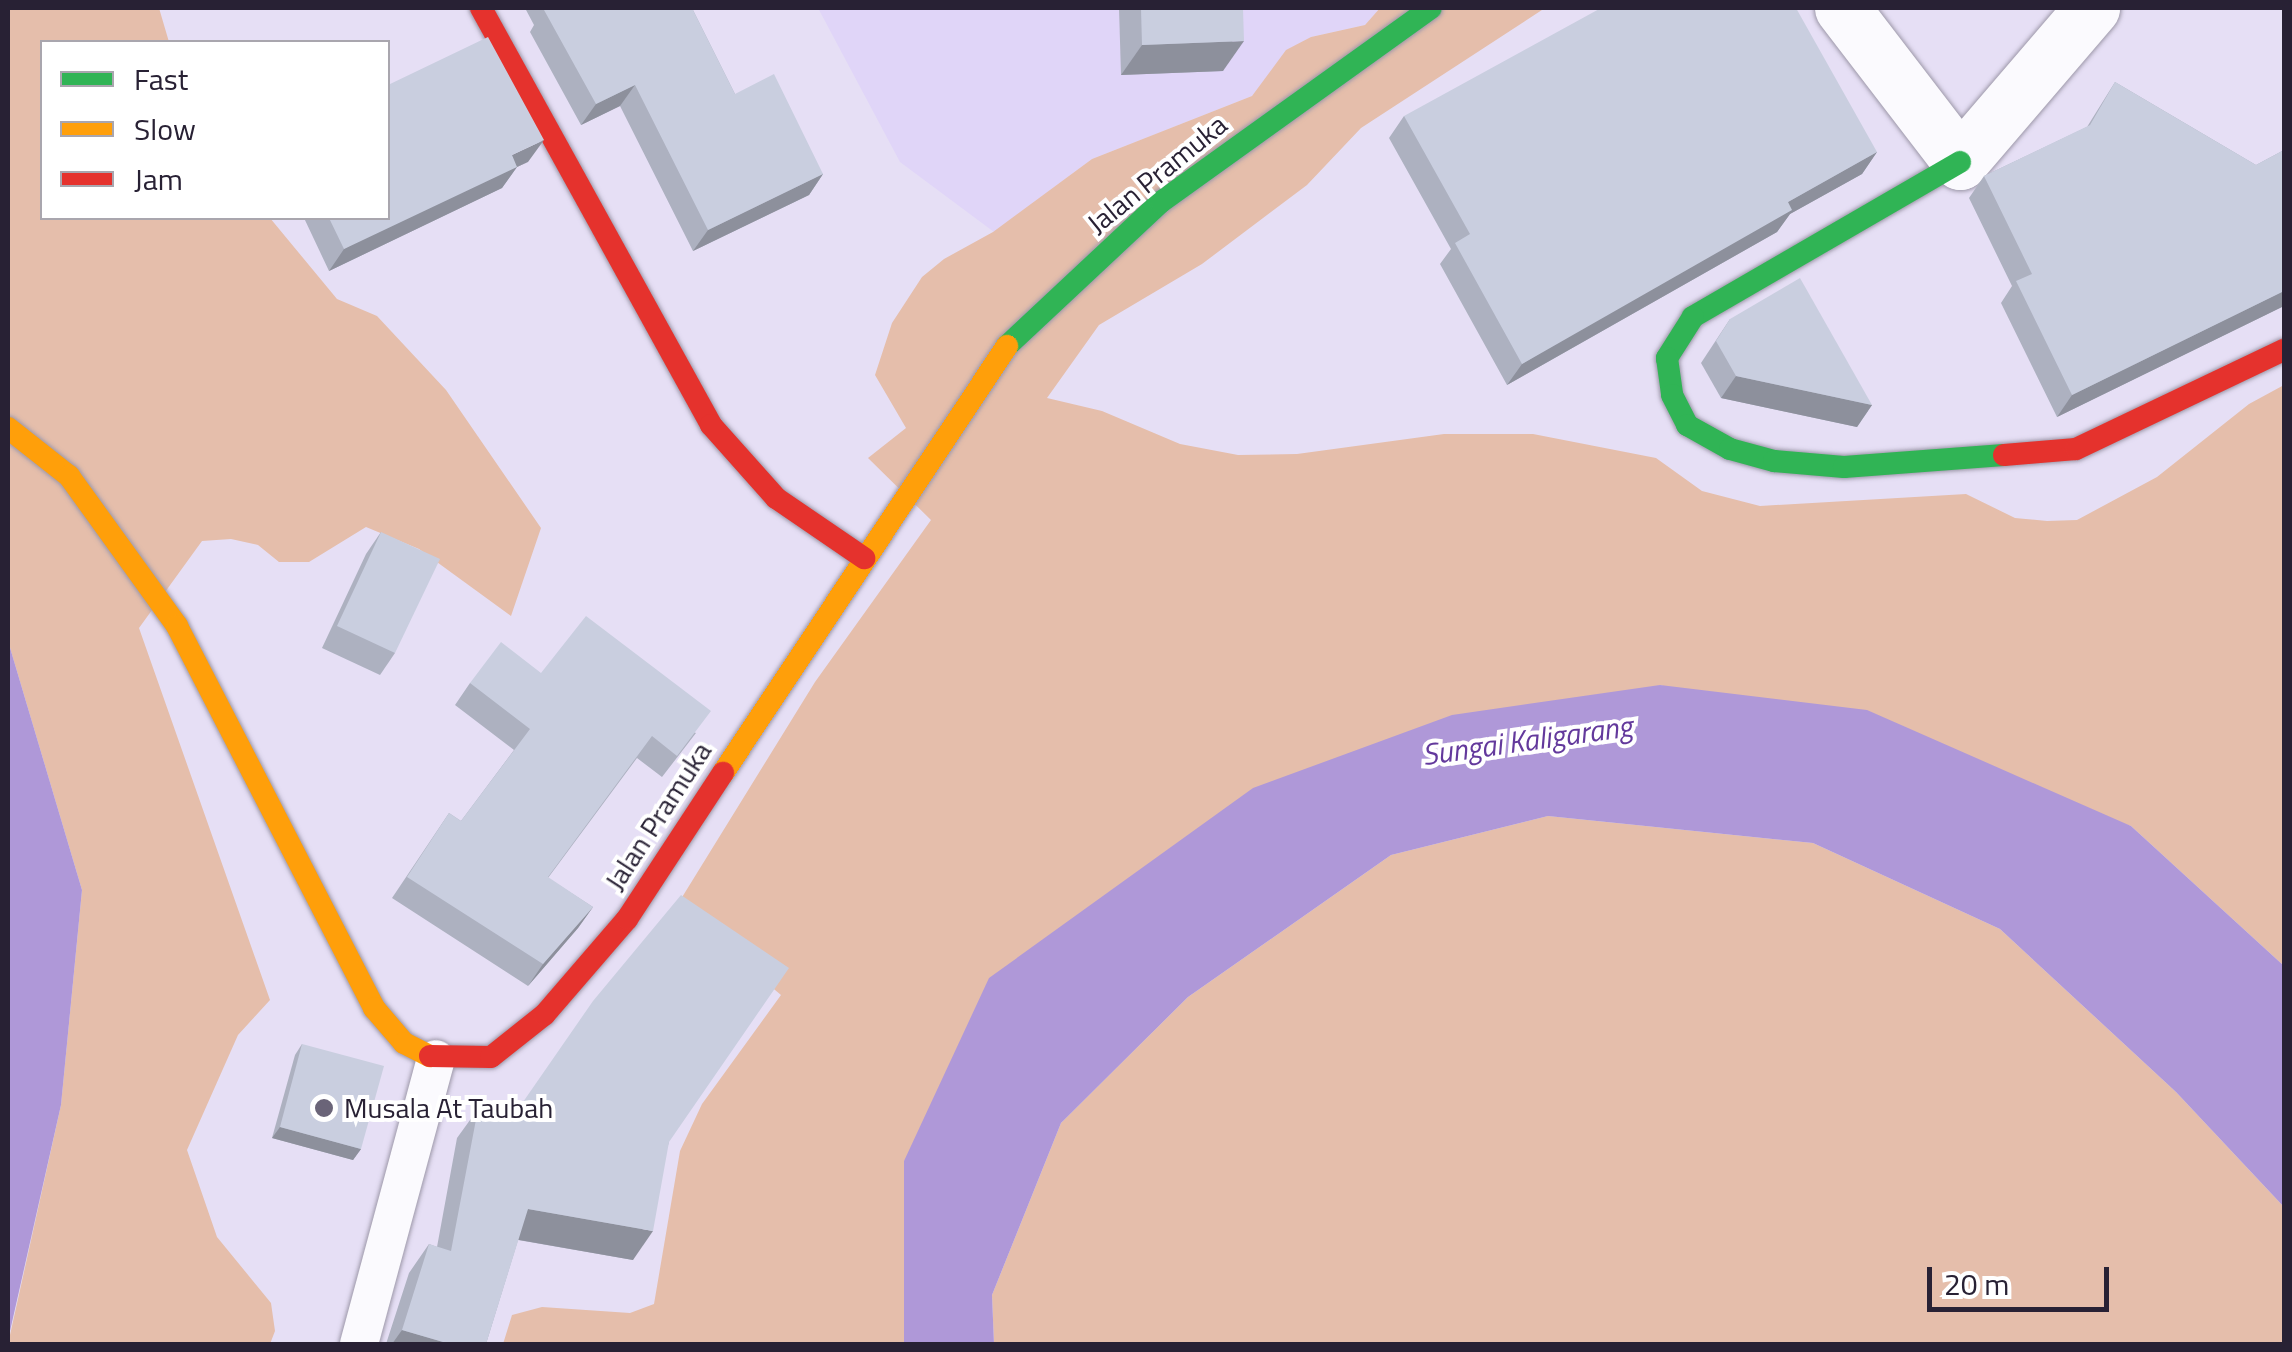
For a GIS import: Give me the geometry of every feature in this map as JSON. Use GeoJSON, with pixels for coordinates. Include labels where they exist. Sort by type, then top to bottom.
{"type":"FeatureCollection","features":[{"type":"Feature","properties":{"kind":"main road"},"geometry":{"type":"LineString","coordinates":[[482,8],[711,425],[776,498],[864,558]]}},
{"type":"Feature","properties":{"kind":"main road","name":"Jalan Pramuka"},"geometry":{"type":"LineString","coordinates":[[436,1059],[491,1057],[576,981],[627,919],[1002,350],[1161,202],[1431,8]]}},
{"type":"Feature","properties":{"kind":"main road"},"geometry":{"type":"LineString","coordinates":[[1960,162],[1693,317],[1667,358],[1672,394],[1687,425],[1730,449],[1774,461],[1844,467],[2076,449],[2284,350]]}},
{"type":"Feature","properties":{"kind":"main road"},"geometry":{"type":"LineString","coordinates":[[8,428],[69,476],[177,626],[374,1008],[404,1042],[436,1059]]}},
{"type":"Feature","properties":{"kind":"street"},"geometry":{"type":"LineString","coordinates":[[1842,8],[1960,162],[2092,8]]}},
{"type":"Feature","properties":{"kind":"lane"},"geometry":{"type":"LineString","coordinates":[[359,1344],[436,1059]]}},
{"type":"Feature","properties":{"kind":"shaded area"},"geometry":{"type":"Polygon","coordinates":[[[8,8],[159,8],[168,40],[40,40],[40,220],[272,220],[337,299],[377,316],[446,390],[541,528],[511,616],[419,549],[366,527],[309,562],[279,562],[258,545],[231,539],[202,541],[139,628],[270,1000],[238,1035],[187,1150],[217,1237],[271,1303],[275,1331],[270,1344],[8,1344],[61,1105],[82,890],[8,641],[8,8]]]}},
{"type":"Feature","properties":{"kind":"shaded area"},"geometry":{"type":"Polygon","coordinates":[[[818,8],[1380,8],[1365,25],[1311,37],[1252,96],[1092,159],[994,232],[900,162],[818,8]]]}},
{"type":"Feature","properties":{"kind":"shaded area"},"geometry":{"type":"Polygon","coordinates":[[[1380,8],[1545,8],[1361,128],[1307,185],[1202,264],[1099,325],[1047,398],[1102,411],[1180,444],[1238,455],[1297,454],[1444,434],[1533,434],[1656,458],[1702,491],[1760,506],[1966,494],[2015,518],[2047,521],[2077,520],[2157,477],[2249,404],[2284,385],[2284,966],[2131,826],[1660,685],[904,1161],[904,1344],[503,1344],[512,1315],[542,1307],[630,1313],[654,1304],[680,1151],[702,1104],[781,995],[676,907],[815,682],[931,520],[868,458],[906,428],[875,375],[892,323],[922,277],[944,259],[993,232],[1092,159],[1252,96],[1286,50],[1311,37],[1365,25],[1380,8]]]}},
{"type":"Feature","properties":{"kind":"shaded area"},"geometry":{"type":"Polygon","coordinates":[[[1548,816],[1813,843],[2000,929],[2176,1092],[2284,1207],[2284,1344],[994,1344],[992,1295],[1061,1123],[1188,997],[1391,855],[1548,816]]]}},
{"type":"Feature","properties":{"kind":"water"},"geometry":{"type":"Polygon","coordinates":[[[8,641],[82,890],[61,1105],[8,1340],[8,641]]]}},
{"type":"Feature","properties":{"kind":"water","name":"Sungai Kaligarang"},"geometry":{"type":"Polygon","coordinates":[[[1660,685],[1867,710],[2131,826],[2284,966],[2284,1207],[2176,1092],[2000,929],[1813,843],[1548,816],[1391,855],[1188,997],[1061,1123],[992,1295],[994,1344],[904,1344],[904,1161],[989,978],[1253,788],[1452,715],[1660,685]]]}},
{"type":"Feature","properties":{"kind":"building"},"geometry":{"type":"Polygon","coordinates":[[[692,8],[735,94],[774,74],[823,174],[708,230],[635,85],[596,104],[544,10],[692,8]]]}},
{"type":"Feature","properties":{"kind":"building"},"geometry":{"type":"Polygon","coordinates":[[[1141,8],[1243,8],[1244,41],[1142,45],[1141,8]]]}},
{"type":"Feature","properties":{"kind":"building"},"geometry":{"type":"Polygon","coordinates":[[[1601,8],[1796,8],[1877,152],[1788,202],[1792,210],[1522,364],[1455,243],[1470,234],[1404,116],[1601,8]]]}},
{"type":"Feature","properties":{"kind":"building"},"geometry":{"type":"Polygon","coordinates":[[[488,37],[544,140],[512,155],[517,167],[344,249],[330,220],[390,220],[390,84],[488,37]]]}},
{"type":"Feature","properties":{"kind":"building"},"geometry":{"type":"Polygon","coordinates":[[[2115,82],[2256,165],[2284,150],[2284,291],[2072,395],[2016,281],[2032,274],[1984,176],[2090,125],[2115,82]]]}},
{"type":"Feature","properties":{"kind":"building"},"geometry":{"type":"Polygon","coordinates":[[[1800,278],[1872,405],[1736,376],[1716,341],[1730,319],[1800,278]]]}},
{"type":"Feature","properties":{"kind":"building"},"geometry":{"type":"Polygon","coordinates":[[[381,532],[440,559],[395,653],[337,626],[381,532]]]}},
{"type":"Feature","properties":{"kind":"building"},"geometry":{"type":"Polygon","coordinates":[[[586,616],[711,711],[677,756],[652,736],[548,877],[593,907],[543,964],[407,877],[449,813],[461,821],[530,729],[470,683],[501,642],[541,673],[586,616]]]}},
{"type":"Feature","properties":{"kind":"building"},"geometry":{"type":"Polygon","coordinates":[[[681,895],[789,968],[669,1142],[653,1231],[528,1209],[486,1344],[450,1344],[402,1330],[429,1244],[451,1251],[478,1109],[514,1115],[593,1001],[681,895]]]}},
{"type":"Feature","properties":{"kind":"building","name":"Musala At Taubah"},"geometry":{"type":"Polygon","coordinates":[[[302,1044],[384,1066],[361,1149],[280,1127],[302,1044]]]}},
{"type":"Feature","properties":{"kind":"traffic: fast"},"geometry":{"type":"LineString","coordinates":[[1007,346],[1161,202],[1431,8]]}},
{"type":"Feature","properties":{"kind":"traffic: fast"},"geometry":{"type":"LineString","coordinates":[[1960,162],[1693,317],[1667,358],[1672,395],[1687,425],[1730,449],[1774,461],[1844,467],[2004,455]]}},
{"type":"Feature","properties":{"kind":"traffic: slow"},"geometry":{"type":"LineString","coordinates":[[723,773],[1007,346]]}},
{"type":"Feature","properties":{"kind":"traffic: slow"},"geometry":{"type":"LineString","coordinates":[[8,428],[69,476],[177,626],[374,1008],[404,1043],[430,1056]]}},
{"type":"Feature","properties":{"kind":"traffic: jam"},"geometry":{"type":"LineString","coordinates":[[481,8],[711,425],[776,498],[864,558]]}},
{"type":"Feature","properties":{"kind":"traffic: jam"},"geometry":{"type":"LineString","coordinates":[[2004,455],[2076,449],[2284,350]]}},
{"type":"Feature","properties":{"kind":"traffic: jam"},"geometry":{"type":"LineString","coordinates":[[430,1056],[491,1057],[545,1014],[627,919],[723,773]]}},
{"type":"Feature","properties":{"kind":"place","name":"Musala At Taubah"},"geometry":{"type":"Point","coordinates":[324,1108]}}]}
